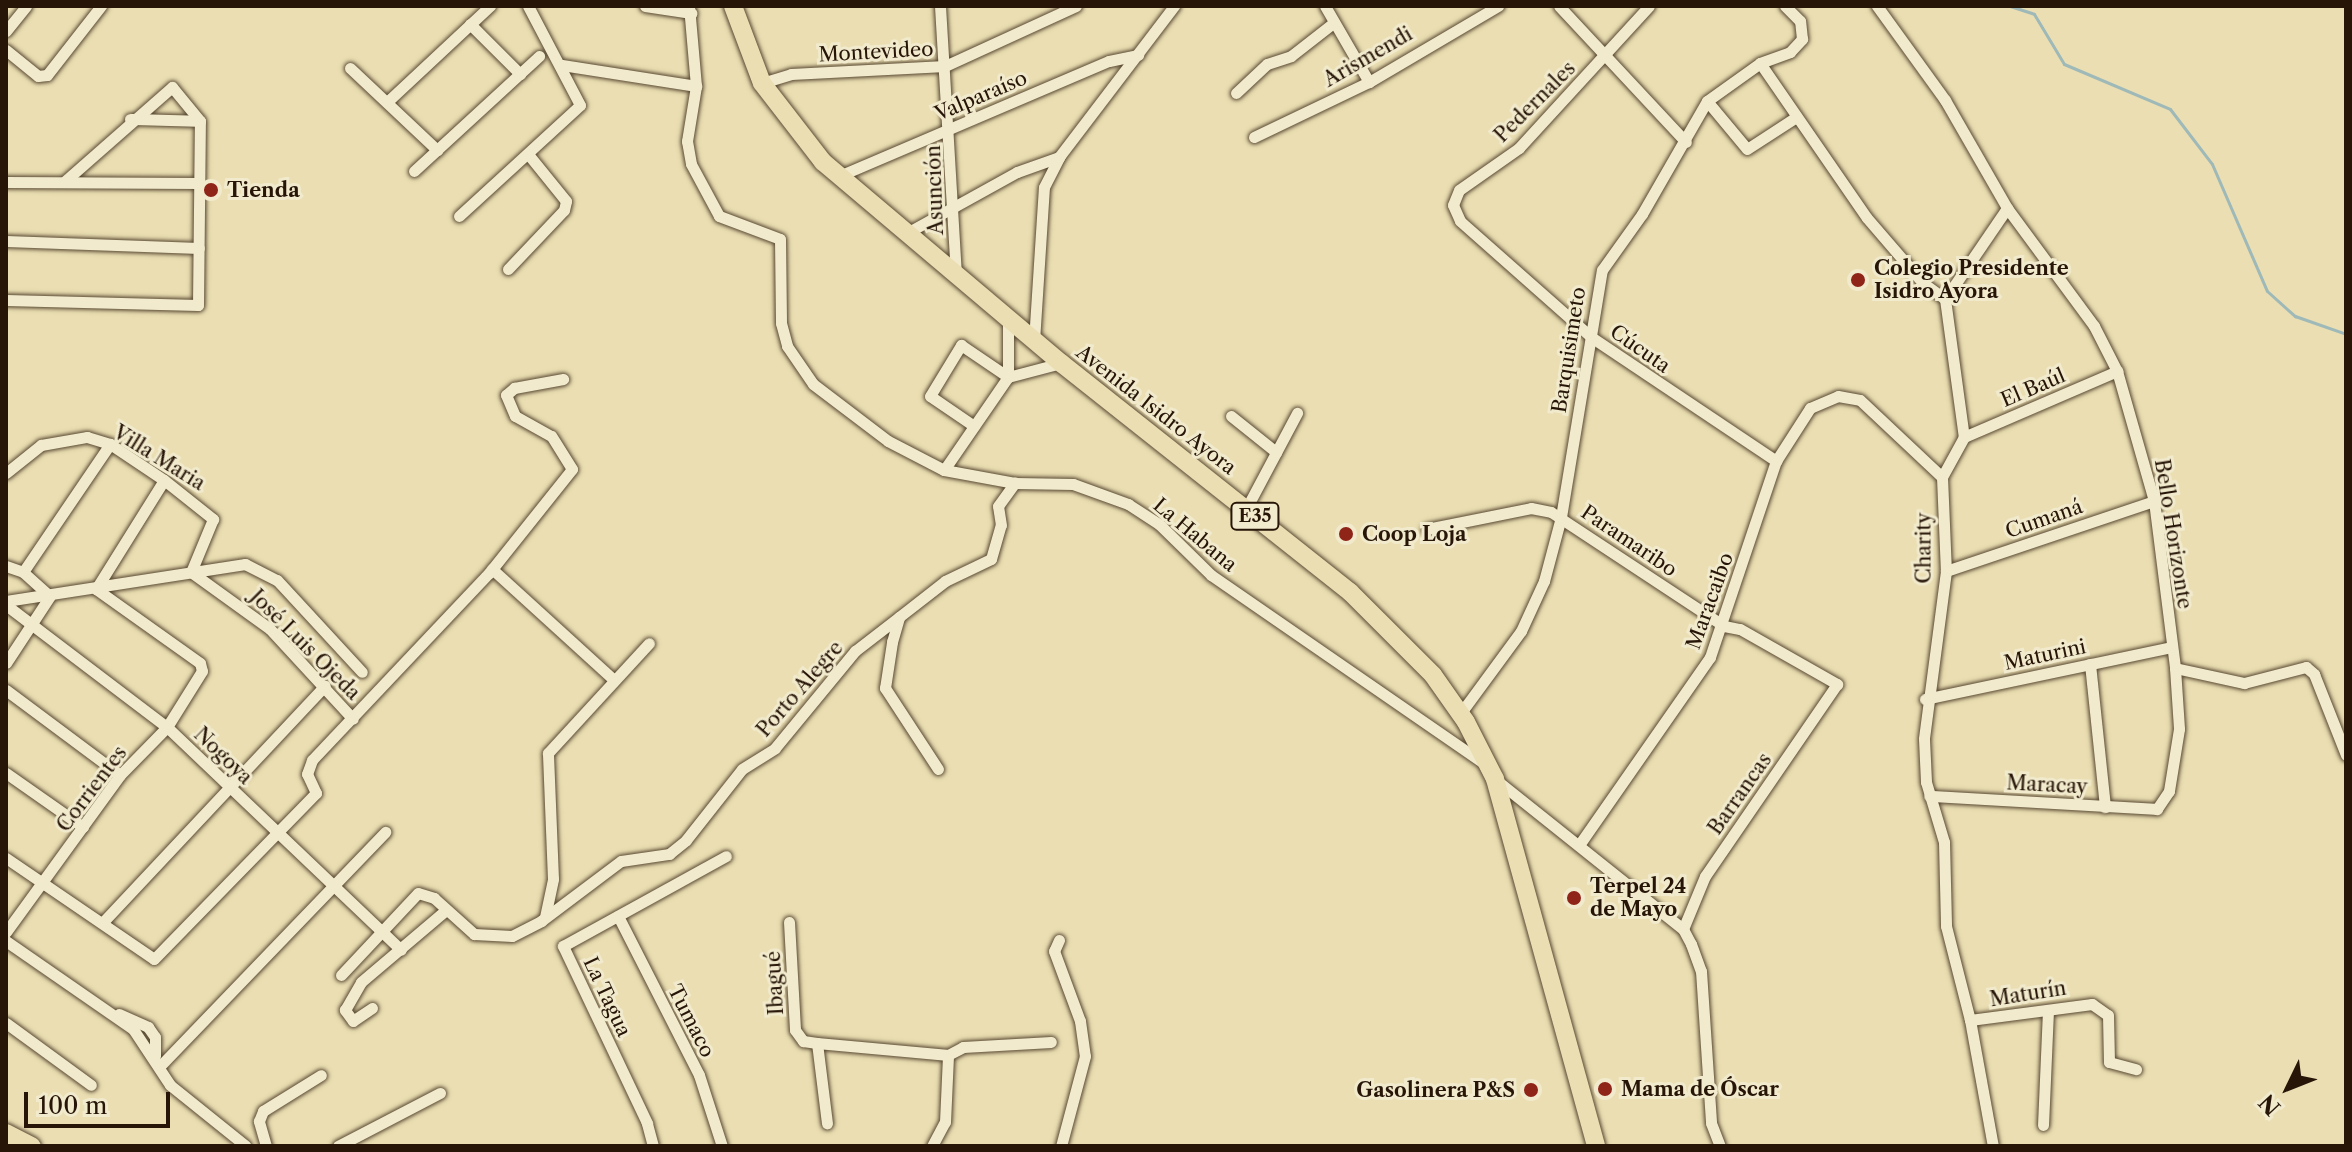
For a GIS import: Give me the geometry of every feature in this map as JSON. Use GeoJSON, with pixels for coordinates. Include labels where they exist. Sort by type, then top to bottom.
{"type":"FeatureCollection","features":[{"type":"Feature","properties":{"kind":"main road","name":"Avenida Isidro Ayora"},"geometry":{"type":"LineString","coordinates":[[733,6],[762,83],[802,140],[905,234],[1034,341],[1376,614],[1460,714],[1493,773],[1596,1146]]}},
{"type":"Feature","properties":{"kind":"main road"},"geometry":{"type":"LineString","coordinates":[[6,1133],[32,1146]]}},
{"type":"Feature","properties":{"kind":"street"},"geometry":{"type":"LineString","coordinates":[[6,31],[26,6]]}},
{"type":"Feature","properties":{"kind":"street"},"geometry":{"type":"LineString","coordinates":[[6,50],[38,76],[47,75],[101,6]]}},
{"type":"Feature","properties":{"kind":"street"},"geometry":{"type":"LineString","coordinates":[[387,102],[490,6]]}},
{"type":"Feature","properties":{"kind":"street"},"geometry":{"type":"LineString","coordinates":[[459,216],[580,105],[562,65],[528,6]]}},
{"type":"Feature","properties":{"kind":"street"},"geometry":{"type":"LineString","coordinates":[[562,65],[696,86],[690,10],[645,6]]}},
{"type":"Feature","properties":{"kind":"street","name":"Asunción"},"geometry":{"type":"LineString","coordinates":[[940,6],[950,129],[956,276]]}},
{"type":"Feature","properties":{"kind":"street","name":"Montevideo"},"geometry":{"type":"LineString","coordinates":[[762,83],[791,74],[945,66],[1076,6]]}},
{"type":"Feature","properties":{"kind":"street"},"geometry":{"type":"LineString","coordinates":[[1034,341],[1044,187],[1059,157],[1174,6]]}},
{"type":"Feature","properties":{"kind":"street"},"geometry":{"type":"LineString","coordinates":[[1325,6],[1332,24],[1369,82]]}},
{"type":"Feature","properties":{"kind":"street","name":"Arismendi"},"geometry":{"type":"LineString","coordinates":[[1254,137],[1369,82],[1498,6]]}},
{"type":"Feature","properties":{"kind":"street"},"geometry":{"type":"LineString","coordinates":[[1559,6],[1604,58],[1686,142]]}},
{"type":"Feature","properties":{"kind":"street","name":"Pedernales"},"geometry":{"type":"LineString","coordinates":[[1460,221],[1453,205],[1459,190],[1519,148],[1649,6]]}},
{"type":"Feature","properties":{"kind":"street","name":"Barquisimeto"},"geometry":{"type":"LineString","coordinates":[[1460,714],[1529,619],[1561,517],[1602,270],[1686,142],[1707,101],[1760,63],[1790,52],[1802,39],[1800,21],[1785,6]]}},
{"type":"Feature","properties":{"kind":"street","name":"Bello Horizonte"},"geometry":{"type":"LineString","coordinates":[[1877,6],[1945,100],[2007,208],[2094,326],[2117,371],[2154,501],[2175,668],[2179,729],[2162,805]]}},
{"type":"Feature","properties":{"kind":"street"},"geometry":{"type":"LineString","coordinates":[[470,24],[520,74]]}},
{"type":"Feature","properties":{"kind":"street"},"geometry":{"type":"LineString","coordinates":[[1236,93],[1267,64],[1291,56],[1332,24]]}},
{"type":"Feature","properties":{"kind":"street","name":"Valparaíso"},"geometry":{"type":"LineString","coordinates":[[839,176],[1109,61],[1138,55]]}},
{"type":"Feature","properties":{"kind":"street"},"geometry":{"type":"LineString","coordinates":[[414,171],[539,56]]}},
{"type":"Feature","properties":{"kind":"street"},"geometry":{"type":"LineString","coordinates":[[1760,63],[1867,218],[1923,283],[1945,299]]}},
{"type":"Feature","properties":{"kind":"street"},"geometry":{"type":"LineString","coordinates":[[350,68],[437,150]]}},
{"type":"Feature","properties":{"kind":"street"},"geometry":{"type":"LineString","coordinates":[[6,300],[198,305],[200,121],[170,86],[65,181]]}},
{"type":"Feature","properties":{"kind":"street","name":"La Habana"},"geometry":{"type":"LineString","coordinates":[[696,86],[688,153],[706,199],[719,216],[780,239],[781,323],[787,346],[813,384],[888,441],[944,470],[1015,483],[1073,484],[1128,504],[1159,524],[1211,575],[1493,773],[1683,929],[1701,971],[1711,1123],[1720,1146]]}},
{"type":"Feature","properties":{"kind":"street"},"geometry":{"type":"LineString","coordinates":[[1707,101],[1747,149],[1796,117]]}},
{"type":"Feature","properties":{"kind":"street"},"geometry":{"type":"LineString","coordinates":[[130,119],[200,121]]}},
{"type":"Feature","properties":{"kind":"street"},"geometry":{"type":"LineString","coordinates":[[508,269],[564,210],[566,201],[528,154]]}},
{"type":"Feature","properties":{"kind":"street"},"geometry":{"type":"LineString","coordinates":[[905,234],[1017,172],[1059,157]]}},
{"type":"Feature","properties":{"kind":"street"},"geometry":{"type":"LineString","coordinates":[[6,182],[199,183]]}},
{"type":"Feature","properties":{"kind":"street"},"geometry":{"type":"LineString","coordinates":[[1942,477],[1964,437],[1945,299],[2007,208]]}},
{"type":"Feature","properties":{"kind":"street","name":"Cúcuta"},"geometry":{"type":"LineString","coordinates":[[1460,221],[1591,337],[1776,461]]}},
{"type":"Feature","properties":{"kind":"street"},"geometry":{"type":"LineString","coordinates":[[6,241],[199,248]]}},
{"type":"Feature","properties":{"kind":"street"},"geometry":{"type":"LineString","coordinates":[[944,470],[1008,377],[1008,319]]}},
{"type":"Feature","properties":{"kind":"street"},"geometry":{"type":"LineString","coordinates":[[974,426],[930,396],[961,345],[1008,377],[1061,363]]}},
{"type":"Feature","properties":{"kind":"street","name":"El Baúl"},"geometry":{"type":"LineString","coordinates":[[1964,437],[2117,371]]}},
{"type":"Feature","properties":{"kind":"street"},"geometry":{"type":"LineString","coordinates":[[6,858],[154,959],[316,793],[307,767],[492,569],[573,466],[548,433],[515,416],[506,395],[514,388],[563,379]]}},
{"type":"Feature","properties":{"kind":"street","name":"Maracaibo"},"geometry":{"type":"LineString","coordinates":[[1579,845],[1687,697],[1724,626],[1776,461],[1800,420],[1822,399],[1860,400],[1942,477]]}},
{"type":"Feature","properties":{"kind":"street"},"geometry":{"type":"LineString","coordinates":[[1246,509],[1297,413]]}},
{"type":"Feature","properties":{"kind":"street"},"geometry":{"type":"LineString","coordinates":[[1231,416],[1276,452]]}},
{"type":"Feature","properties":{"kind":"street","name":"Villa Maria"},"geometry":{"type":"LineString","coordinates":[[6,473],[30,451],[70,438],[110,444],[207,511],[212,529],[191,572]]}},
{"type":"Feature","properties":{"kind":"street"},"geometry":{"type":"LineString","coordinates":[[23,572],[110,444]]}},
{"type":"Feature","properties":{"kind":"street","name":"Charity"},"geometry":{"type":"LineString","coordinates":[[1942,477],[1946,571],[1925,699],[1929,796],[1944,842],[1946,926],[1970,1020],[1993,1146]]}},
{"type":"Feature","properties":{"kind":"street"},"geometry":{"type":"LineString","coordinates":[[96,589],[164,480]]}},
{"type":"Feature","properties":{"kind":"street","name":"Porto Alegre"},"geometry":{"type":"LineString","coordinates":[[382,932],[418,893],[425,892],[474,934],[512,936],[543,919],[621,861],[669,854],[686,840],[742,769],[775,748],[855,651],[945,581],[991,559],[1001,525],[998,506],[1015,483]]}},
{"type":"Feature","properties":{"kind":"street","name":"Cumaná"},"geometry":{"type":"LineString","coordinates":[[1946,571],[2154,501]]}},
{"type":"Feature","properties":{"kind":"street","name":"Paramaribo"},"geometry":{"type":"LineString","coordinates":[[1427,529],[1531,508],[1561,517],[1724,626],[1740,629],[1837,684]]}},
{"type":"Feature","properties":{"kind":"street"},"geometry":{"type":"LineString","coordinates":[[6,603],[245,564],[262,568],[362,672]]}},
{"type":"Feature","properties":{"kind":"street"},"geometry":{"type":"LineString","coordinates":[[6,566],[23,572],[50,596]]}},
{"type":"Feature","properties":{"kind":"street"},"geometry":{"type":"LineString","coordinates":[[492,569],[614,680]]}},
{"type":"Feature","properties":{"kind":"street","name":"José Luis Ojeda"},"geometry":{"type":"LineString","coordinates":[[191,572],[270,629],[353,719]]}},
{"type":"Feature","properties":{"kind":"street","name":"Corrientes"},"geometry":{"type":"LineString","coordinates":[[6,932],[44,885],[120,775],[167,727],[202,666],[96,589]]}},
{"type":"Feature","properties":{"kind":"street"},"geometry":{"type":"LineString","coordinates":[[6,663],[34,625],[50,596]]}},
{"type":"Feature","properties":{"kind":"street","name":"Nogoya"},"geometry":{"type":"LineString","coordinates":[[6,603],[167,727],[401,950]]}},
{"type":"Feature","properties":{"kind":"street"},"geometry":{"type":"LineString","coordinates":[[899,617],[885,688],[938,769]]}},
{"type":"Feature","properties":{"kind":"street"},"geometry":{"type":"LineString","coordinates":[[543,919],[553,879],[548,753],[649,643]]}},
{"type":"Feature","properties":{"kind":"street","name":"Maturini"},"geometry":{"type":"LineString","coordinates":[[1925,699],[2172,647]]}},
{"type":"Feature","properties":{"kind":"street"},"geometry":{"type":"LineString","coordinates":[[2090,664],[2105,807]]}},
{"type":"Feature","properties":{"kind":"street"},"geometry":{"type":"LineString","coordinates":[[2175,668],[2244,683],[2306,667],[2314,674],[2346,755]]}},
{"type":"Feature","properties":{"kind":"street","name":"Barrancas"},"geometry":{"type":"LineString","coordinates":[[1683,929],[1705,876],[1837,684]]}},
{"type":"Feature","properties":{"kind":"street"},"geometry":{"type":"LineString","coordinates":[[103,922],[325,686]]}},
{"type":"Feature","properties":{"kind":"street"},"geometry":{"type":"LineString","coordinates":[[6,690],[120,775]]}},
{"type":"Feature","properties":{"kind":"street"},"geometry":{"type":"LineString","coordinates":[[6,773],[83,827]]}},
{"type":"Feature","properties":{"kind":"street","name":"Maracay"},"geometry":{"type":"LineString","coordinates":[[1929,796],[2152,810],[2162,805]]}},
{"type":"Feature","properties":{"kind":"street"},"geometry":{"type":"LineString","coordinates":[[157,1061],[385,832]]}},
{"type":"Feature","properties":{"kind":"street","name":"La Tagua"},"geometry":{"type":"LineString","coordinates":[[653,1146],[647,1123],[563,946],[726,856]]}},
{"type":"Feature","properties":{"kind":"street"},"geometry":{"type":"LineString","coordinates":[[372,1008],[353,1021],[345,1010],[361,982],[446,910]]}},
{"type":"Feature","properties":{"kind":"street","name":"Tumaco"},"geometry":{"type":"LineString","coordinates":[[618,916],[699,1075],[722,1146]]}},
{"type":"Feature","properties":{"kind":"street","name":"Ibagué"},"geometry":{"type":"LineString","coordinates":[[789,922],[795,1030],[803,1041],[817,1043]]}},
{"type":"Feature","properties":{"kind":"street"},"geometry":{"type":"LineString","coordinates":[[341,975],[382,932]]}},
{"type":"Feature","properties":{"kind":"street"},"geometry":{"type":"LineString","coordinates":[[1059,940],[1054,951],[1080,1021],[1085,1056],[1061,1146]]}},
{"type":"Feature","properties":{"kind":"street"},"geometry":{"type":"LineString","coordinates":[[6,941],[113,1013],[157,1061],[177,1091],[217,1117],[246,1146]]}},
{"type":"Feature","properties":{"kind":"street","name":"Maturín"},"geometry":{"type":"LineString","coordinates":[[1970,1020],[2100,1007],[2110,1020],[2109,1062],[2136,1069]]}},
{"type":"Feature","properties":{"kind":"street"},"geometry":{"type":"LineString","coordinates":[[2043,1125],[2048,1010]]}},
{"type":"Feature","properties":{"kind":"street"},"geometry":{"type":"LineString","coordinates":[[6,1023],[91,1085]]}},
{"type":"Feature","properties":{"kind":"street"},"geometry":{"type":"LineString","coordinates":[[827,1123],[817,1043],[948,1055],[963,1047],[1051,1042]]}},
{"type":"Feature","properties":{"kind":"street"},"geometry":{"type":"LineString","coordinates":[[932,1146],[945,1122],[948,1055]]}},
{"type":"Feature","properties":{"kind":"street"},"geometry":{"type":"LineString","coordinates":[[266,1146],[259,1121],[263,1111],[321,1075]]}},
{"type":"Feature","properties":{"kind":"street"},"geometry":{"type":"LineString","coordinates":[[338,1146],[352,1143],[440,1093]]}},
{"type":"Feature","properties":{"kind":"waterway"},"geometry":{"type":"LineString","coordinates":[[2010,6],[2034,14],[2064,64],[2170,109],[2212,164],[2267,291],[2295,316],[2346,334]]}},
{"type":"Feature","properties":{"kind":"place","name":"Tienda"},"geometry":{"type":"Point","coordinates":[211,190]}},
{"type":"Feature","properties":{"kind":"place","name":"Colegio Presidente Isidro Ayora"},"geometry":{"type":"Point","coordinates":[1858,280]}},
{"type":"Feature","properties":{"kind":"place","name":"Coop Loja"},"geometry":{"type":"Point","coordinates":[1346,534]}},
{"type":"Feature","properties":{"kind":"place","name":"Terpel 24 de Mayo"},"geometry":{"type":"Point","coordinates":[1574,898]}},
{"type":"Feature","properties":{"kind":"place","name":"Mama de Óscar"},"geometry":{"type":"Point","coordinates":[1605,1089]}},
{"type":"Feature","properties":{"kind":"place","name":"Gasolinera P&S"},"geometry":{"type":"Point","coordinates":[1531,1090]}}]}
